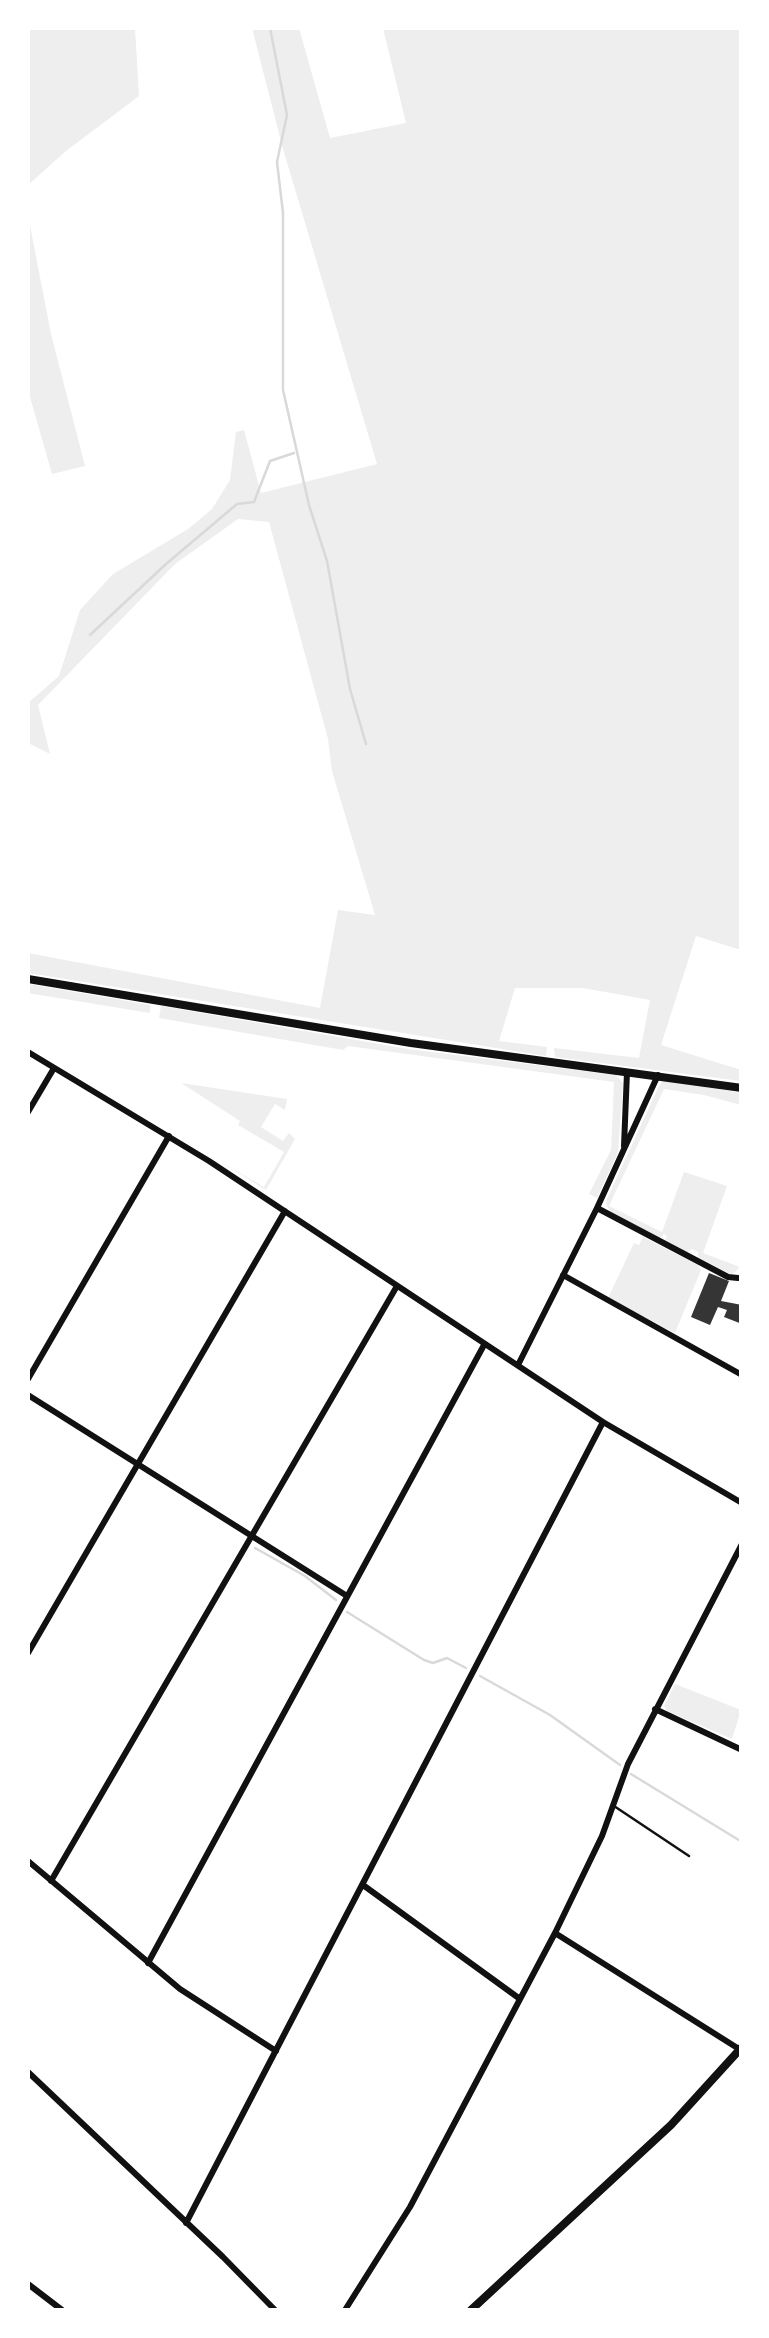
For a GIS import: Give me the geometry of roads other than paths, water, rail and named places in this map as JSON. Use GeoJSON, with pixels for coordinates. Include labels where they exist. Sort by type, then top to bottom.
{"type":"FeatureCollection","features":[{"type":"Feature","properties":{"kind":"street"},"geometry":{"type":"LineString","coordinates":[[28,978],[411,1043],[742,1088]]}},
{"type":"Feature","properties":{"kind":"street"},"geometry":{"type":"LineString","coordinates":[[28,1052],[285,1210],[602,1422],[742,1503]]}},
{"type":"Feature","properties":{"kind":"street"},"geometry":{"type":"LineString","coordinates":[[28,1112],[54,1068]]}},
{"type":"Feature","properties":{"kind":"street"},"geometry":{"type":"LineString","coordinates":[[624,1152],[627,1072]]}},
{"type":"Feature","properties":{"kind":"street"},"geometry":{"type":"LineString","coordinates":[[518,1365],[658,1075]]}},
{"type":"Feature","properties":{"kind":"street"},"geometry":{"type":"LineString","coordinates":[[28,1379],[169,1136]]}},
{"type":"Feature","properties":{"kind":"street"},"geometry":{"type":"LineString","coordinates":[[597,1208],[728,1277],[738,1278]]}},
{"type":"Feature","properties":{"kind":"street"},"geometry":{"type":"LineString","coordinates":[[28,1653],[285,1210]]}},
{"type":"Feature","properties":{"kind":"street"},"geometry":{"type":"LineString","coordinates":[[562,1275],[742,1375]]}},
{"type":"Feature","properties":{"kind":"street"},"geometry":{"type":"LineString","coordinates":[[51,1881],[396,1286]]}},
{"type":"Feature","properties":{"kind":"street"},"geometry":{"type":"LineString","coordinates":[[148,1963],[484,1345]]}},
{"type":"Feature","properties":{"kind":"street"},"geometry":{"type":"LineString","coordinates":[[28,1395],[346,1596]]}},
{"type":"Feature","properties":{"kind":"street"},"geometry":{"type":"LineString","coordinates":[[186,2222],[602,1422]]}},
{"type":"Feature","properties":{"kind":"street"},"geometry":{"type":"LineString","coordinates":[[345,2310],[410,2207],[555,1933],[602,1836],[628,1764],[742,1544]]}},
{"type":"Feature","properties":{"kind":"street"},"geometry":{"type":"LineString","coordinates":[[655,1709],[742,1750]]}},
{"type":"Feature","properties":{"kind":"street"},"geometry":{"type":"LineString","coordinates":[[28,1861],[180,1989],[276,2051]]}},
{"type":"Feature","properties":{"kind":"street"},"geometry":{"type":"LineString","coordinates":[[362,1886],[520,1999]]}},
{"type":"Feature","properties":{"kind":"street"},"geometry":{"type":"LineString","coordinates":[[471,2310],[672,2125],[740,2048],[555,1933]]}},
{"type":"Feature","properties":{"kind":"street"},"geometry":{"type":"LineString","coordinates":[[28,2072],[275,2310]]}},
{"type":"Feature","properties":{"kind":"street"},"geometry":{"type":"LineString","coordinates":[[28,2284],[62,2310]]}},
{"type":"Feature","properties":{"kind":"lane"},"geometry":{"type":"LineString","coordinates":[[613,1805],[689,1856]]}},
{"type":"Feature","properties":{"kind":"waterway"},"geometry":{"type":"LineString","coordinates":[[270,28],[287,115],[277,162],[283,213],[283,390],[309,505],[327,561],[350,689],[366,744]]}},
{"type":"Feature","properties":{"kind":"waterway"},"geometry":{"type":"LineString","coordinates":[[90,635],[237,504],[254,502],[270,461],[294,453]]}},
{"type":"Feature","properties":{"kind":"waterway"},"geometry":{"type":"LineString","coordinates":[[255,1548],[305,1576],[336,1600]]}},
{"type":"Feature","properties":{"kind":"waterway"},"geometry":{"type":"LineString","coordinates":[[347,1612],[424,1660],[433,1663],[447,1658],[466,1668]]}},
{"type":"Feature","properties":{"kind":"waterway"},"geometry":{"type":"LineString","coordinates":[[480,1676],[550,1715],[620,1765]]}},
{"type":"Feature","properties":{"kind":"waterway"},"geometry":{"type":"LineString","coordinates":[[631,1774],[742,1842]]}}]}
